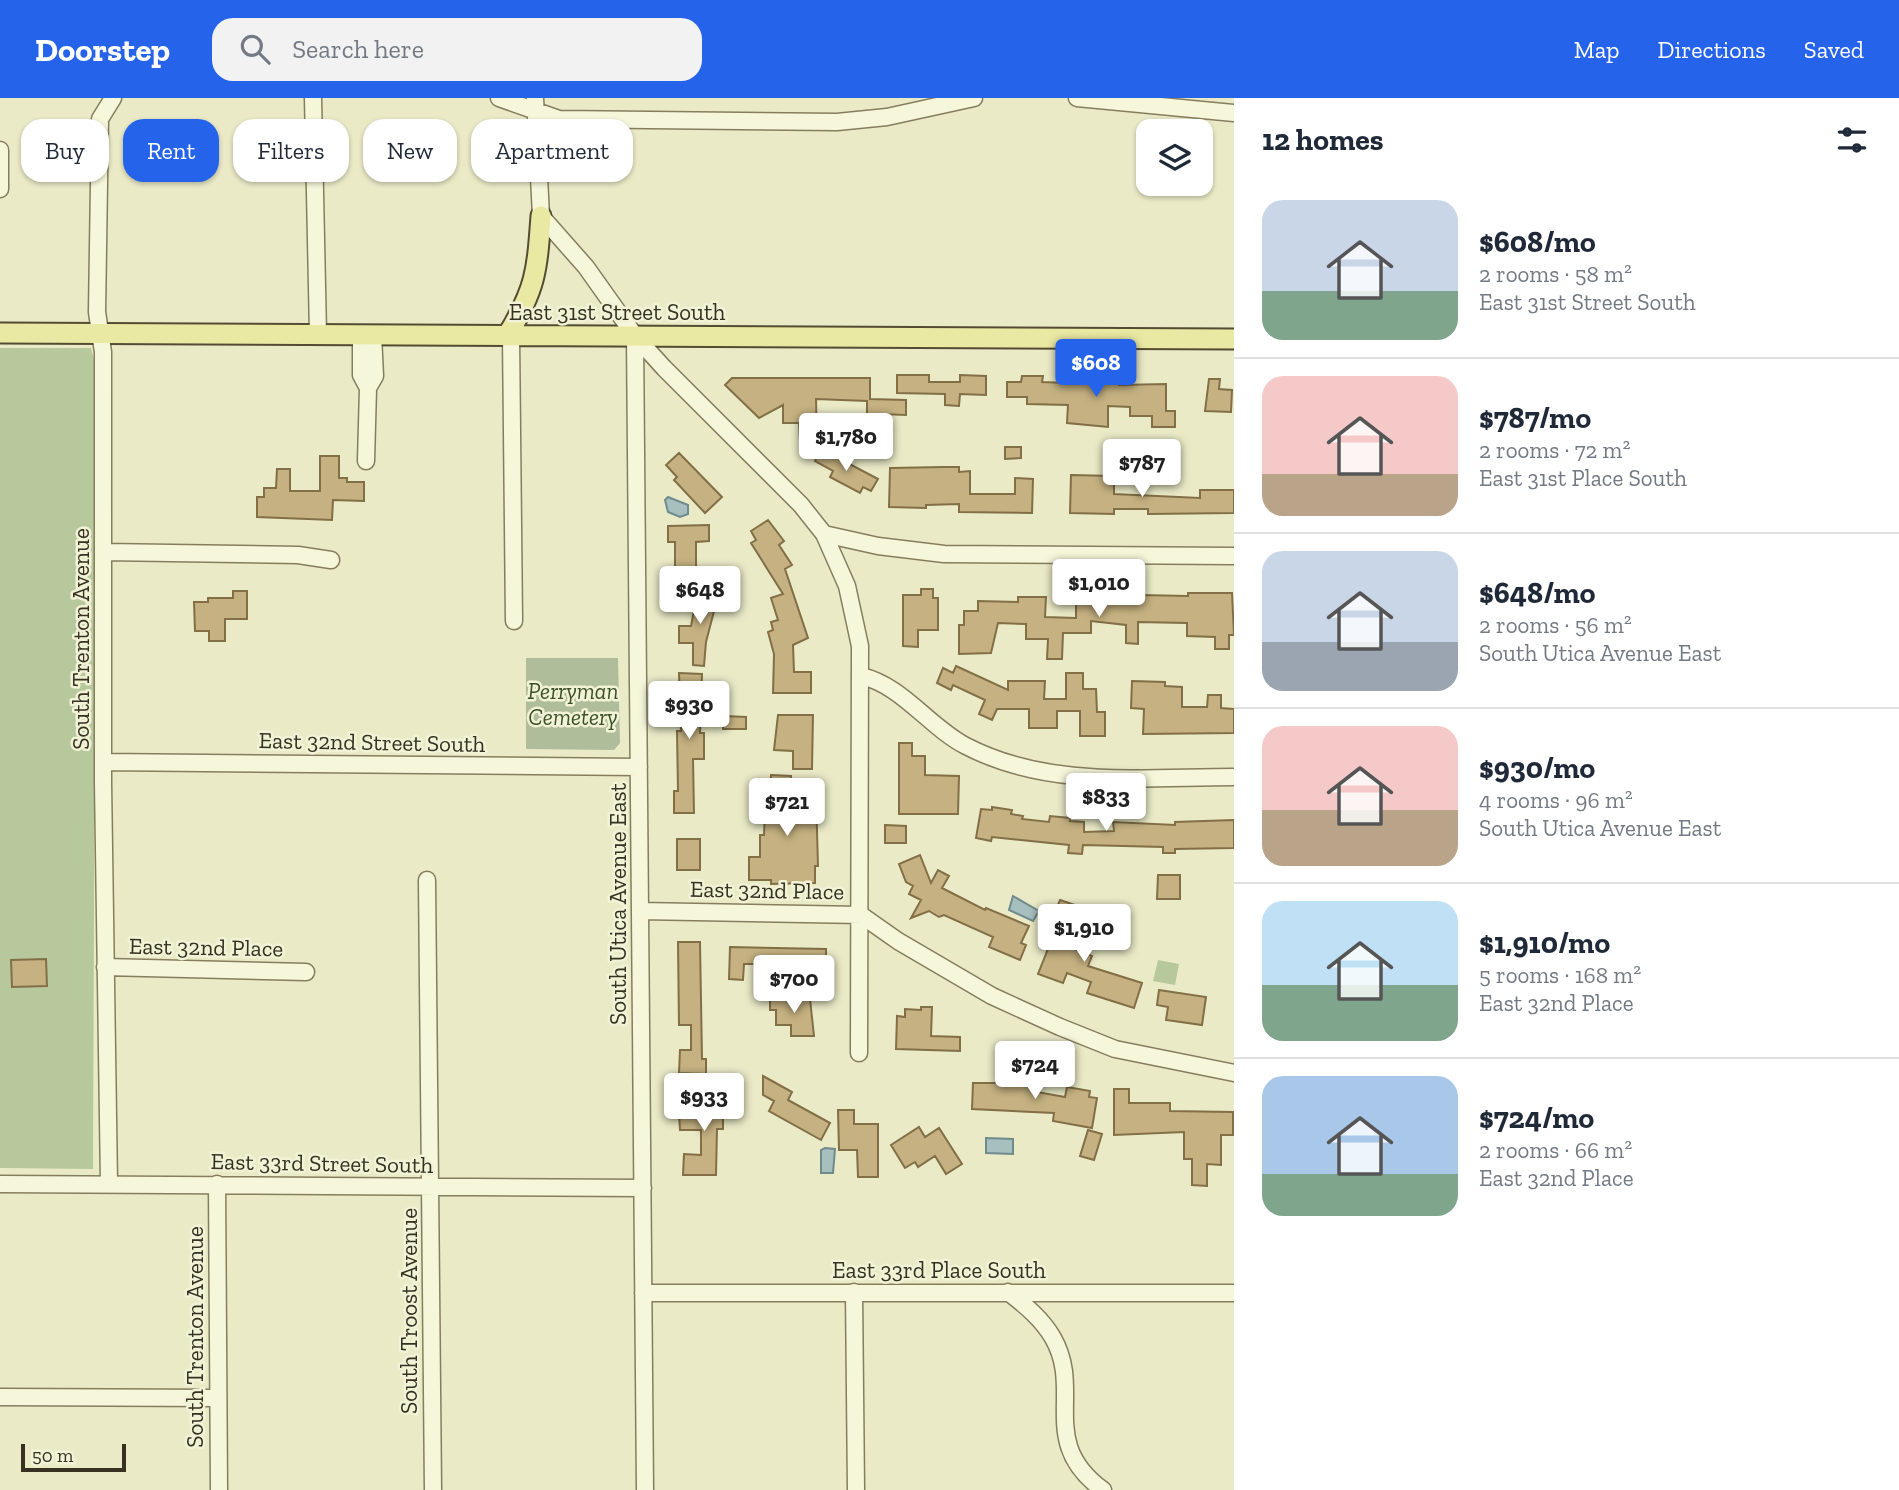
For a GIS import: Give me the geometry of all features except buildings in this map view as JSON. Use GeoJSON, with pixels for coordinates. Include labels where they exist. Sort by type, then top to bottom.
{"type":"FeatureCollection","features":[{"type":"Feature","properties":{"kind":"main road"},"geometry":{"type":"LineString","coordinates":[[509,336],[530,295],[536,275],[541,216]]}},
{"type":"Feature","properties":{"kind":"main road","name":"East 31st Street South"},"geometry":{"type":"LineString","coordinates":[[0,333],[1234,339]]}},
{"type":"Feature","properties":{"kind":"street","name":"South Trenton Avenue"},"geometry":{"type":"LineString","coordinates":[[109,1184],[103,762],[104,552],[100,334],[97,312],[100,119],[113,98]]}},
{"type":"Feature","properties":{"kind":"street"},"geometry":{"type":"LineString","coordinates":[[313,98],[318,334]]}},
{"type":"Feature","properties":{"kind":"street"},"geometry":{"type":"LineString","coordinates":[[499,98],[536,104],[559,119],[837,122],[887,117],[974,98]]}},
{"type":"Feature","properties":{"kind":"street"},"geometry":{"type":"LineString","coordinates":[[1087,98],[1234,113]]}},
{"type":"Feature","properties":{"kind":"street"},"geometry":{"type":"LineString","coordinates":[[536,104],[541,216],[612,300],[635,336],[801,505],[824,534],[853,605],[860,646],[861,676],[859,1052]]}},
{"type":"Feature","properties":{"kind":"street"},"geometry":{"type":"LineString","coordinates":[[0,150],[0,189]]}},
{"type":"Feature","properties":{"kind":"street"},"geometry":{"type":"LineString","coordinates":[[366,461],[368,388],[361,375],[367,335]]}},
{"type":"Feature","properties":{"kind":"street"},"geometry":{"type":"LineString","coordinates":[[509,336],[514,621]]}},
{"type":"Feature","properties":{"kind":"street","name":"South Utica Avenue East"},"geometry":{"type":"LineString","coordinates":[[635,336],[645,1490]]}},
{"type":"Feature","properties":{"kind":"street"},"geometry":{"type":"LineString","coordinates":[[824,534],[889,548],[944,554],[1234,556]]}},
{"type":"Feature","properties":{"kind":"street"},"geometry":{"type":"LineString","coordinates":[[104,552],[286,554],[331,560]]}},
{"type":"Feature","properties":{"kind":"street"},"geometry":{"type":"LineString","coordinates":[[861,676],[879,680],[965,746],[1012,765],[1080,778],[1234,778]]}},
{"type":"Feature","properties":{"kind":"street","name":"East 32nd Street South"},"geometry":{"type":"LineString","coordinates":[[103,762],[639,767]]}},
{"type":"Feature","properties":{"kind":"street","name":"South Troost Avenue"},"geometry":{"type":"LineString","coordinates":[[427,880],[433,1490]]}},
{"type":"Feature","properties":{"kind":"street","name":"East 32nd Place"},"geometry":{"type":"LineString","coordinates":[[640,911],[861,915],[992,996],[1060,1027],[1115,1049],[1234,1073]]}},
{"type":"Feature","properties":{"kind":"street","name":"East 32nd Place"},"geometry":{"type":"LineString","coordinates":[[105,967],[306,972]]}},
{"type":"Feature","properties":{"kind":"street","name":"East 33rd Street South"},"geometry":{"type":"LineString","coordinates":[[0,1184],[643,1188]]}},
{"type":"Feature","properties":{"kind":"street","name":"South Trenton Avenue"},"geometry":{"type":"LineString","coordinates":[[216,1184],[219,1490]]}},
{"type":"Feature","properties":{"kind":"street"},"geometry":{"type":"LineString","coordinates":[[854,1292],[856,1490]]}},
{"type":"Feature","properties":{"kind":"street"},"geometry":{"type":"LineString","coordinates":[[1008,1292],[1036,1314],[1054,1338],[1064,1378],[1067,1442],[1078,1466],[1097,1486]]}},
{"type":"Feature","properties":{"kind":"street","name":"East 33rd Place South"},"geometry":{"type":"LineString","coordinates":[[643,1293],[1234,1293]]}},
{"type":"Feature","properties":{"kind":"street"},"geometry":{"type":"LineString","coordinates":[[0,1397],[218,1398]]}},
{"type":"Feature","properties":{"kind":"green space"},"geometry":{"type":"Polygon","coordinates":[[[0,348],[91,348],[96,366],[93,1169],[0,1168],[0,348]]]}},
{"type":"Feature","properties":{"kind":"green space","name":"Perryman Cemetery"},"geometry":{"type":"Polygon","coordinates":[[[526,658],[618,658],[620,743],[614,750],[526,749],[526,658]]]}},
{"type":"Feature","properties":{"kind":"green space"},"geometry":{"type":"Polygon","coordinates":[[[1158,960],[1179,964],[1175,985],[1153,981],[1158,960]]]}},
{"type":"Feature","properties":{"kind":"water"},"geometry":{"type":"Polygon","coordinates":[[[668,497],[688,505],[688,514],[680,517],[668,512],[665,500],[668,497]]]}},
{"type":"Feature","properties":{"kind":"water"},"geometry":{"type":"Polygon","coordinates":[[[1013,896],[1039,911],[1033,921],[1009,910],[1013,896]]]}},
{"type":"Feature","properties":{"kind":"water"},"geometry":{"type":"Polygon","coordinates":[[[986,1138],[1013,1139],[1013,1154],[986,1153],[986,1138]]]}},
{"type":"Feature","properties":{"kind":"water"},"geometry":{"type":"Polygon","coordinates":[[[835,1149],[833,1173],[821,1173],[821,1150],[835,1149]]]}}]}
